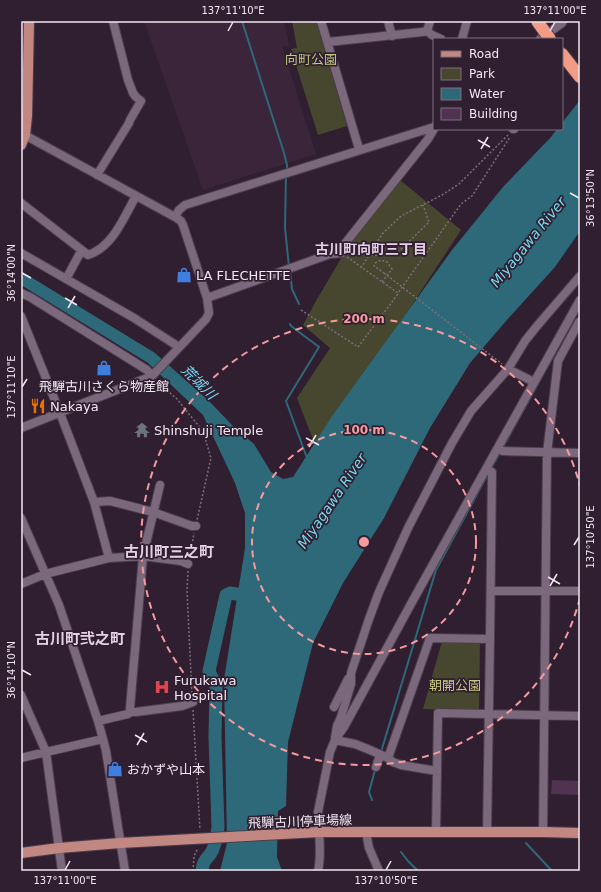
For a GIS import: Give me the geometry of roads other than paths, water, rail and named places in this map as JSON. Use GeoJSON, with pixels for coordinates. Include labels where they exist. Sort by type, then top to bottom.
{"type":"FeatureCollection","features":[{"type":"Feature","properties":{"kind":"highway"},"geometry":{"type":"LineString","coordinates":[[538,21],[549,38]]}},
{"type":"Feature","properties":{"kind":"highway"},"geometry":{"type":"LineString","coordinates":[[563,55],[580,77]]}},
{"type":"Feature","properties":{"kind":"main road"},"geometry":{"type":"LineString","coordinates":[[22,138],[27,116],[29,21]]}},
{"type":"Feature","properties":{"kind":"main road","name":"飛騨古川停車場線"},"geometry":{"type":"LineString","coordinates":[[21,854],[59,848],[120,843],[316,832],[580,833]]}},
{"type":"Feature","properties":{"kind":"street"},"geometry":{"type":"LineString","coordinates":[[97,175],[141,101],[133,93],[128,80],[113,21]]}},
{"type":"Feature","properties":{"kind":"street"},"geometry":{"type":"LineString","coordinates":[[321,21],[359,149]]}},
{"type":"Feature","properties":{"kind":"street"},"geometry":{"type":"LineString","coordinates":[[388,21],[392,36]]}},
{"type":"Feature","properties":{"kind":"street"},"geometry":{"type":"LineString","coordinates":[[427,31],[430,21]]}},
{"type":"Feature","properties":{"kind":"street"},"geometry":{"type":"LineString","coordinates":[[462,38],[467,21]]}},
{"type":"Feature","properties":{"kind":"street"},"geometry":{"type":"LineString","coordinates":[[541,38],[563,21]]}},
{"type":"Feature","properties":{"kind":"street"},"geometry":{"type":"LineString","coordinates":[[328,42],[427,31],[439,38]]}},
{"type":"Feature","properties":{"kind":"street"},"geometry":{"type":"LineString","coordinates":[[175,217],[179,210],[185,205],[359,149],[433,128]]}},
{"type":"Feature","properties":{"kind":"street"},"geometry":{"type":"LineString","coordinates":[[207,298],[330,254],[342,254],[342,248],[347,241],[428,140],[433,130]]}},
{"type":"Feature","properties":{"kind":"street"},"geometry":{"type":"LineString","coordinates":[[21,428],[152,376],[206,319],[209,313],[207,298],[181,222],[175,217],[97,175],[22,138]]}},
{"type":"Feature","properties":{"kind":"street"},"geometry":{"type":"LineString","coordinates":[[21,204],[88,255],[94,253],[109,241],[136,196]]}},
{"type":"Feature","properties":{"kind":"street"},"geometry":{"type":"LineString","coordinates":[[66,279],[82,251]]}},
{"type":"Feature","properties":{"kind":"street"},"geometry":{"type":"LineString","coordinates":[[21,253],[134,318],[178,348]]}},
{"type":"Feature","properties":{"kind":"street"},"geometry":{"type":"LineString","coordinates":[[334,707],[351,673],[379,592],[397,552],[467,417],[537,326],[580,276]]}},
{"type":"Feature","properties":{"kind":"street"},"geometry":{"type":"LineString","coordinates":[[21,292],[147,370],[152,376]]}},
{"type":"Feature","properties":{"kind":"street"},"geometry":{"type":"LineString","coordinates":[[543,832],[547,453],[558,361],[576,319],[580,300]]}},
{"type":"Feature","properties":{"kind":"street"},"geometry":{"type":"LineString","coordinates":[[21,316],[60,412],[94,502],[109,558]]}},
{"type":"Feature","properties":{"kind":"street"},"geometry":{"type":"LineString","coordinates":[[318,871],[320,864],[316,832],[318,812],[330,752],[335,740],[344,727],[412,602],[489,470],[534,382],[576,319]]}},
{"type":"Feature","properties":{"kind":"street"},"geometry":{"type":"LineString","coordinates":[[505,367],[534,382]]}},
{"type":"Feature","properties":{"kind":"street"},"geometry":{"type":"LineString","coordinates":[[500,450],[547,453],[580,453]]}},
{"type":"Feature","properties":{"kind":"street"},"geometry":{"type":"LineString","coordinates":[[487,833],[491,591],[489,470]]}},
{"type":"Feature","properties":{"kind":"street"},"geometry":{"type":"LineString","coordinates":[[131,712],[130,708],[143,556],[160,485]]}},
{"type":"Feature","properties":{"kind":"street"},"geometry":{"type":"LineString","coordinates":[[94,502],[110,501],[153,512],[192,526],[196,526]]}},
{"type":"Feature","properties":{"kind":"street"},"geometry":{"type":"LineString","coordinates":[[21,518],[59,605],[98,721],[103,739],[125,871]]}},
{"type":"Feature","properties":{"kind":"street"},"geometry":{"type":"LineString","coordinates":[[21,584],[45,574],[109,558],[143,556],[181,560],[188,564]]}},
{"type":"Feature","properties":{"kind":"street"},"geometry":{"type":"LineString","coordinates":[[491,591],[580,591]]}},
{"type":"Feature","properties":{"kind":"street"},"geometry":{"type":"LineString","coordinates":[[388,758],[430,638],[490,639]]}},
{"type":"Feature","properties":{"kind":"street"},"geometry":{"type":"LineString","coordinates":[[335,740],[337,726],[351,684],[351,673]]}},
{"type":"Feature","properties":{"kind":"street"},"geometry":{"type":"LineString","coordinates":[[21,694],[46,752],[62,871]]}},
{"type":"Feature","properties":{"kind":"street"},"geometry":{"type":"LineString","coordinates":[[98,721],[131,712],[182,706],[193,702]]}},
{"type":"Feature","properties":{"kind":"street"},"geometry":{"type":"LineString","coordinates":[[436,832],[438,714],[580,716]]}},
{"type":"Feature","properties":{"kind":"street"},"geometry":{"type":"LineString","coordinates":[[21,758],[103,739]]}},
{"type":"Feature","properties":{"kind":"street"},"geometry":{"type":"LineString","coordinates":[[335,740],[355,744],[388,758],[400,765],[437,771]]}},
{"type":"Feature","properties":{"kind":"street"},"geometry":{"type":"LineString","coordinates":[[376,767],[380,755]]}},
{"type":"Feature","properties":{"kind":"street"},"geometry":{"type":"LineString","coordinates":[[366,832],[369,848],[379,871]]}},
{"type":"Feature","properties":{"kind":"water","name":"Miyagawa River"},"geometry":{"type":"Polygon","coordinates":[[[580,100],[580,231],[555,267],[470,363],[430,428],[384,518],[343,583],[313,643],[288,742],[286,806],[278,811],[277,857],[282,871],[220,871],[227,843],[224,679],[245,548],[245,513],[235,483],[203,415],[148,363],[21,285],[21,271],[155,353],[209,401],[233,426],[254,444],[271,472],[283,479],[293,477],[332,416],[452,250],[503,187],[556,130],[563,130],[563,122],[580,100]]]}},
{"type":"Feature","properties":{"kind":"waterway"},"geometry":{"type":"LineString","coordinates":[[242,21],[284,153],[287,171]]}},
{"type":"Feature","properties":{"kind":"waterway"},"geometry":{"type":"LineString","coordinates":[[286,175],[285,228],[289,267]]}},
{"type":"Feature","properties":{"kind":"waterway"},"geometry":{"type":"LineString","coordinates":[[290,271],[292,289],[299,304]]}},
{"type":"Feature","properties":{"kind":"waterway"},"geometry":{"type":"LineString","coordinates":[[290,324],[319,347],[286,401],[307,458]]}},
{"type":"Feature","properties":{"kind":"waterway"},"geometry":{"type":"LineString","coordinates":[[502,449],[556,351]]}},
{"type":"Feature","properties":{"kind":"waterway"},"geometry":{"type":"LineString","coordinates":[[490,470],[500,453]]}},
{"type":"Feature","properties":{"kind":"waterway"},"geometry":{"type":"LineString","coordinates":[[381,752],[436,570],[488,474]]}},
{"type":"Feature","properties":{"kind":"waterway"},"geometry":{"type":"LineString","coordinates":[[202,871],[204,863],[214,846],[218,827],[215,737],[216,687],[209,671],[226,595],[230,593],[256,597]]}},
{"type":"Feature","properties":{"kind":"waterway"},"geometry":{"type":"LineString","coordinates":[[372,800],[369,792],[375,770]]}},
{"type":"Feature","properties":{"kind":"waterway"},"geometry":{"type":"LineString","coordinates":[[526,843],[552,871]]}},
{"type":"Feature","properties":{"kind":"waterway"},"geometry":{"type":"LineString","coordinates":[[401,852],[418,871]]}},
{"type":"Feature","properties":{"kind":"place","name":"LA FLECHETTE"},"geometry":{"type":"Point","coordinates":[184,275]}},
{"type":"Feature","properties":{"kind":"place","name":"飛騨古川さくら物産館"},"geometry":{"type":"Point","coordinates":[104,368]}},
{"type":"Feature","properties":{"kind":"place","name":"Nakaya"},"geometry":{"type":"Point","coordinates":[38,406]}},
{"type":"Feature","properties":{"kind":"place","name":"Shinshuji Temple"},"geometry":{"type":"Point","coordinates":[142,430]}},
{"type":"Feature","properties":{"kind":"place","name":"Furukawa Hospital"},"geometry":{"type":"Point","coordinates":[162,687]}},
{"type":"Feature","properties":{"kind":"place","name":"おかずや山本"},"geometry":{"type":"Point","coordinates":[115,769]}},
{"type":"Feature","properties":{"kind":"district","name":"古川町向町三丁目"},"geometry":{"type":"Point","coordinates":[371,249]}},
{"type":"Feature","properties":{"kind":"district","name":"古川町三之町"},"geometry":{"type":"Point","coordinates":[169,552]}},
{"type":"Feature","properties":{"kind":"district","name":"古川町弐之町"},"geometry":{"type":"Point","coordinates":[80,639]}},
{"type":"Feature","properties":{"kind":"park label","name":"向町公園"},"geometry":{"type":"Point","coordinates":[311,59]}},
{"type":"Feature","properties":{"kind":"park label","name":"朝開公園"},"geometry":{"type":"Point","coordinates":[455,685]}},
{"type":"Feature","properties":{"kind":"water label","name":"荒城川"},"geometry":{"type":"Point","coordinates":[199,382]}}]}
